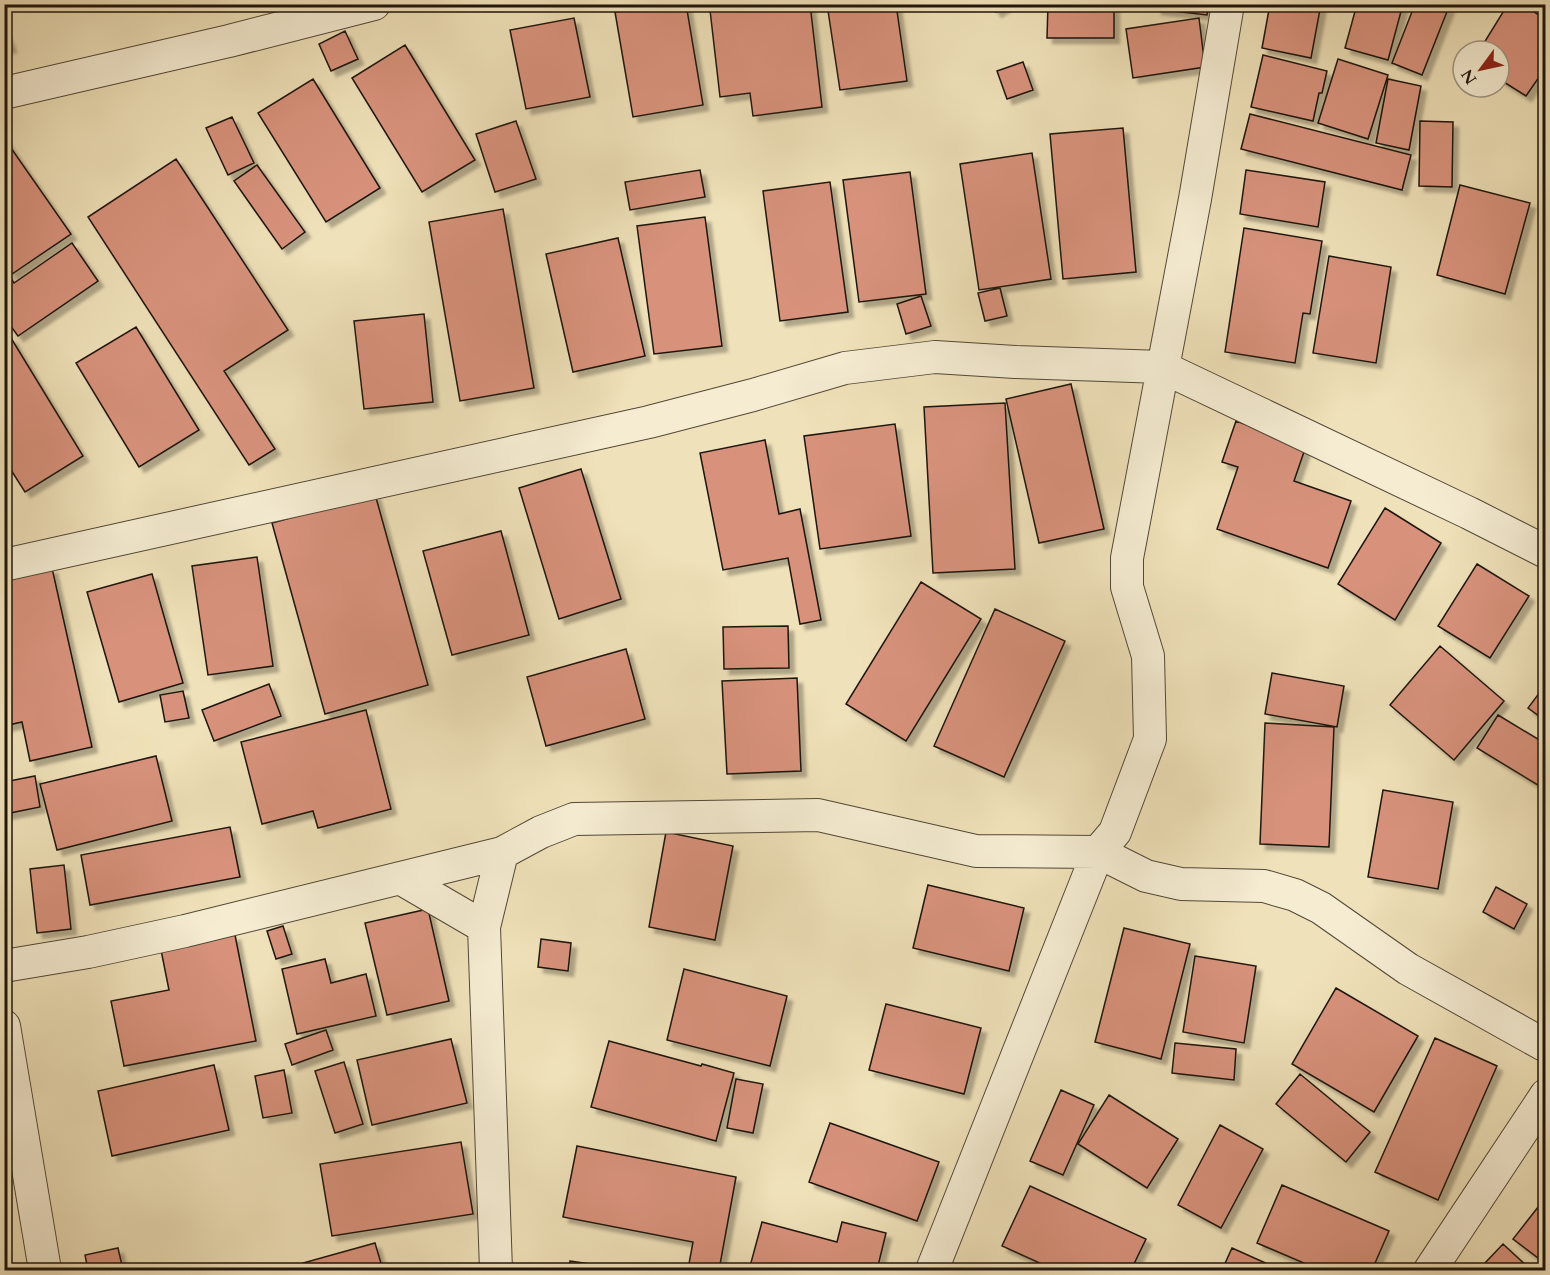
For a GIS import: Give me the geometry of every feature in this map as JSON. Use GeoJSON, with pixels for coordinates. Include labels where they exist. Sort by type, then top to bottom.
{"type":"FeatureCollection","features":[{"type":"Feature","properties":{"kind":"street"},"geometry":{"type":"LineString","coordinates":[[4,93],[229,41],[374,4]]}},
{"type":"Feature","properties":{"kind":"street"},"geometry":{"type":"LineString","coordinates":[[932,1270],[1098,852],[1115,832],[1150,738],[1148,656],[1127,587],[1127,558],[1196,199],[1228,4]]}},
{"type":"Feature","properties":{"kind":"street"},"geometry":{"type":"LineString","coordinates":[[4,565],[649,422],[845,368],[934,357],[1162,367],[1459,508],[1545,552]]}},
{"type":"Feature","properties":{"kind":"street"},"geometry":{"type":"LineString","coordinates":[[4,966],[185,932],[502,853],[541,832],[574,819],[818,815],[976,850],[1098,852],[1146,876],[1180,884],[1264,886],[1295,896],[1321,908],[1408,969],[1545,1046]]}},
{"type":"Feature","properties":{"kind":"street"},"geometry":{"type":"LineString","coordinates":[[496,1270],[484,927],[502,853]]}},
{"type":"Feature","properties":{"kind":"street"},"geometry":{"type":"LineString","coordinates":[[400,878],[484,927]]}},
{"type":"Feature","properties":{"kind":"street"},"geometry":{"type":"LineString","coordinates":[[5,1032],[45,1270]]}},
{"type":"Feature","properties":{"kind":"street"},"geometry":{"type":"LineString","coordinates":[[1430,1270],[1545,1095]]}},
{"type":"Feature","properties":{"kind":"building"},"geometry":{"type":"Polygon","coordinates":[[[659,4],[686,4],[703,105],[633,117],[615,12],[659,4]]]}},
{"type":"Feature","properties":{"kind":"building"},"geometry":{"type":"Polygon","coordinates":[[[760,4],[810,4],[822,107],[753,116],[750,93],[720,97],[710,10],[760,4]]]}},
{"type":"Feature","properties":{"kind":"building"},"geometry":{"type":"Polygon","coordinates":[[[827,4],[896,4],[907,81],[840,90],[827,4]]]}},
{"type":"Feature","properties":{"kind":"building"},"geometry":{"type":"Polygon","coordinates":[[[991,4],[1008,4],[996,12],[991,4]]]}},
{"type":"Feature","properties":{"kind":"building"},"geometry":{"type":"Polygon","coordinates":[[[1048,4],[1114,4],[1114,38],[1047,38],[1048,4]]]}},
{"type":"Feature","properties":{"kind":"building"},"geometry":{"type":"Polygon","coordinates":[[[1156,4],[1208,4],[1207,15],[1156,9],[1156,4]]]}},
{"type":"Feature","properties":{"kind":"building"},"geometry":{"type":"Polygon","coordinates":[[[1270,4],[1321,4],[1311,58],[1262,48],[1270,4]]]}},
{"type":"Feature","properties":{"kind":"building"},"geometry":{"type":"Polygon","coordinates":[[[1357,4],[1403,4],[1388,60],[1345,48],[1357,4]]]}},
{"type":"Feature","properties":{"kind":"building"},"geometry":{"type":"Polygon","coordinates":[[[1415,4],[1450,4],[1422,75],[1392,63],[1415,4]]]}},
{"type":"Feature","properties":{"kind":"building"},"geometry":{"type":"Polygon","coordinates":[[[1508,4],[1522,4],[1546,20],[1546,67],[1526,96],[1511,87],[1511,39],[1486,39],[1508,4]]]}},
{"type":"Feature","properties":{"kind":"building"},"geometry":{"type":"Polygon","coordinates":[[[574,18],[590,97],[526,109],[510,30],[574,18]]]}},
{"type":"Feature","properties":{"kind":"building"},"geometry":{"type":"Polygon","coordinates":[[[1199,18],[1205,67],[1133,78],[1126,29],[1199,18]]]}},
{"type":"Feature","properties":{"kind":"building"},"geometry":{"type":"Polygon","coordinates":[[[4,29],[11,47],[4,49],[4,29]]]}},
{"type":"Feature","properties":{"kind":"building"},"geometry":{"type":"Polygon","coordinates":[[[345,31],[358,59],[331,71],[319,44],[345,31]]]}},
{"type":"Feature","properties":{"kind":"building"},"geometry":{"type":"Polygon","coordinates":[[[405,45],[475,160],[422,192],[352,78],[405,45]]]}},
{"type":"Feature","properties":{"kind":"building"},"geometry":{"type":"Polygon","coordinates":[[[1263,55],[1327,71],[1313,121],[1251,107],[1263,55]]]}},
{"type":"Feature","properties":{"kind":"building"},"geometry":{"type":"Polygon","coordinates":[[[1338,59],[1388,75],[1368,139],[1318,123],[1338,59]]]}},
{"type":"Feature","properties":{"kind":"building"},"geometry":{"type":"Polygon","coordinates":[[[1023,62],[1033,90],[1007,99],[997,71],[1023,62]]]}},
{"type":"Feature","properties":{"kind":"building"},"geometry":{"type":"Polygon","coordinates":[[[313,79],[380,188],[326,222],[258,113],[313,79]]]}},
{"type":"Feature","properties":{"kind":"building"},"geometry":{"type":"Polygon","coordinates":[[[1388,79],[1421,86],[1409,150],[1376,143],[1388,79]]]}},
{"type":"Feature","properties":{"kind":"building"},"geometry":{"type":"Polygon","coordinates":[[[1250,114],[1411,155],[1402,190],[1241,149],[1250,114]]]}},
{"type":"Feature","properties":{"kind":"building"},"geometry":{"type":"Polygon","coordinates":[[[232,117],[254,163],[228,175],[206,128],[232,117]]]}},
{"type":"Feature","properties":{"kind":"building"},"geometry":{"type":"Polygon","coordinates":[[[516,121],[536,179],[495,192],[476,134],[516,121]]]}},
{"type":"Feature","properties":{"kind":"building"},"geometry":{"type":"Polygon","coordinates":[[[1420,121],[1453,122],[1452,187],[1419,186],[1420,121]]]}},
{"type":"Feature","properties":{"kind":"building"},"geometry":{"type":"Polygon","coordinates":[[[1123,128],[1136,272],[1063,279],[1050,134],[1123,128]]]}},
{"type":"Feature","properties":{"kind":"building"},"geometry":{"type":"Polygon","coordinates":[[[4,138],[71,234],[12,274],[4,263],[4,138]]]}},
{"type":"Feature","properties":{"kind":"building"},"geometry":{"type":"Polygon","coordinates":[[[1032,153],[1051,279],[979,290],[960,164],[1032,153]]]}},
{"type":"Feature","properties":{"kind":"building"},"geometry":{"type":"Polygon","coordinates":[[[176,159],[288,330],[224,371],[275,449],[249,465],[88,217],[176,159]]]}},
{"type":"Feature","properties":{"kind":"building"},"geometry":{"type":"Polygon","coordinates":[[[257,165],[305,232],[282,249],[234,181],[257,165]]]}},
{"type":"Feature","properties":{"kind":"building"},"geometry":{"type":"Polygon","coordinates":[[[700,170],[705,197],[630,210],[625,182],[700,170]]]}},
{"type":"Feature","properties":{"kind":"building"},"geometry":{"type":"Polygon","coordinates":[[[1246,170],[1325,182],[1318,227],[1240,214],[1246,170]]]}},
{"type":"Feature","properties":{"kind":"building"},"geometry":{"type":"Polygon","coordinates":[[[910,172],[926,294],[859,302],[843,180],[910,172]]]}},
{"type":"Feature","properties":{"kind":"building"},"geometry":{"type":"Polygon","coordinates":[[[830,182],[848,312],[780,321],[763,191],[830,182]]]}},
{"type":"Feature","properties":{"kind":"building"},"geometry":{"type":"Polygon","coordinates":[[[1460,185],[1530,203],[1505,294],[1437,275],[1460,185]]]}},
{"type":"Feature","properties":{"kind":"building"},"geometry":{"type":"Polygon","coordinates":[[[503,209],[534,388],[460,401],[429,222],[503,209]]]}},
{"type":"Feature","properties":{"kind":"building"},"geometry":{"type":"Polygon","coordinates":[[[705,217],[722,346],[654,354],[637,226],[705,217]]]}},
{"type":"Feature","properties":{"kind":"building"},"geometry":{"type":"Polygon","coordinates":[[[1244,228],[1322,241],[1310,314],[1303,313],[1295,363],[1225,352],[1244,228]]]}},
{"type":"Feature","properties":{"kind":"building"},"geometry":{"type":"Polygon","coordinates":[[[618,238],[645,356],[573,372],[546,254],[618,238]]]}},
{"type":"Feature","properties":{"kind":"building"},"geometry":{"type":"Polygon","coordinates":[[[72,243],[98,281],[18,336],[4,317],[4,269],[14,283],[72,243]]]}},
{"type":"Feature","properties":{"kind":"building"},"geometry":{"type":"Polygon","coordinates":[[[1329,256],[1391,267],[1376,363],[1313,353],[1329,256]]]}},
{"type":"Feature","properties":{"kind":"building"},"geometry":{"type":"Polygon","coordinates":[[[1000,288],[1007,316],[985,321],[978,293],[1000,288]]]}},
{"type":"Feature","properties":{"kind":"building"},"geometry":{"type":"Polygon","coordinates":[[[921,296],[931,326],[906,334],[897,304],[921,296]]]}},
{"type":"Feature","properties":{"kind":"building"},"geometry":{"type":"Polygon","coordinates":[[[424,314],[433,402],[364,409],[354,321],[424,314]]]}},
{"type":"Feature","properties":{"kind":"building"},"geometry":{"type":"Polygon","coordinates":[[[136,327],[199,430],[139,467],[76,363],[136,327]]]}},
{"type":"Feature","properties":{"kind":"building"},"geometry":{"type":"Polygon","coordinates":[[[11,338],[83,456],[25,492],[4,459],[4,342],[11,338]]]}},
{"type":"Feature","properties":{"kind":"building"},"geometry":{"type":"Polygon","coordinates":[[[1071,384],[1104,529],[1039,543],[1006,399],[1071,384]]]}},
{"type":"Feature","properties":{"kind":"building"},"geometry":{"type":"Polygon","coordinates":[[[1005,403],[1015,569],[933,573],[924,407],[1005,403]]]}},
{"type":"Feature","properties":{"kind":"building"},"geometry":{"type":"Polygon","coordinates":[[[1236,421],[1306,446],[1294,481],[1351,501],[1328,568],[1217,529],[1238,467],[1222,462],[1236,421]]]}},
{"type":"Feature","properties":{"kind":"building"},"geometry":{"type":"Polygon","coordinates":[[[895,424],[911,536],[820,549],[804,436],[895,424]]]}},
{"type":"Feature","properties":{"kind":"building"},"geometry":{"type":"Polygon","coordinates":[[[765,440],[779,514],[800,509],[821,620],[800,624],[788,558],[723,570],[700,453],[765,440]]]}},
{"type":"Feature","properties":{"kind":"building"},"geometry":{"type":"Polygon","coordinates":[[[581,469],[621,599],[559,619],[519,488],[581,469]]]}},
{"type":"Feature","properties":{"kind":"building"},"geometry":{"type":"Polygon","coordinates":[[[375,494],[428,685],[325,714],[272,523],[375,494]]]}},
{"type":"Feature","properties":{"kind":"building"},"geometry":{"type":"Polygon","coordinates":[[[1385,508],[1441,543],[1395,620],[1338,584],[1385,508]]]}},
{"type":"Feature","properties":{"kind":"building"},"geometry":{"type":"Polygon","coordinates":[[[501,531],[529,635],[452,655],[423,551],[501,531]]]}},
{"type":"Feature","properties":{"kind":"building"},"geometry":{"type":"Polygon","coordinates":[[[257,557],[273,666],[208,675],[192,566],[257,557]]]}},
{"type":"Feature","properties":{"kind":"building"},"geometry":{"type":"Polygon","coordinates":[[[1477,564],[1529,596],[1490,658],[1438,626],[1477,564]]]}},
{"type":"Feature","properties":{"kind":"building"},"geometry":{"type":"Polygon","coordinates":[[[52,568],[92,747],[30,761],[22,722],[4,726],[4,578],[52,568]]]}},
{"type":"Feature","properties":{"kind":"building"},"geometry":{"type":"Polygon","coordinates":[[[152,574],[183,683],[119,702],[87,592],[152,574]]]}},
{"type":"Feature","properties":{"kind":"building"},"geometry":{"type":"Polygon","coordinates":[[[921,582],[981,619],[906,741],[846,704],[921,582]]]}},
{"type":"Feature","properties":{"kind":"building"},"geometry":{"type":"Polygon","coordinates":[[[995,609],[1065,641],[1004,777],[934,746],[995,609]]]}},
{"type":"Feature","properties":{"kind":"building"},"geometry":{"type":"Polygon","coordinates":[[[788,626],[789,668],[724,669],[723,627],[788,626]]]}},
{"type":"Feature","properties":{"kind":"building"},"geometry":{"type":"Polygon","coordinates":[[[1440,646],[1504,701],[1454,760],[1390,705],[1440,646]]]}},
{"type":"Feature","properties":{"kind":"building"},"geometry":{"type":"Polygon","coordinates":[[[626,649],[645,719],[546,746],[527,677],[626,649]]]}},
{"type":"Feature","properties":{"kind":"building"},"geometry":{"type":"Polygon","coordinates":[[[1272,673],[1344,686],[1337,727],[1265,714],[1272,673]]]}},
{"type":"Feature","properties":{"kind":"building"},"geometry":{"type":"Polygon","coordinates":[[[797,678],[801,771],[727,774],[722,681],[797,678]]]}},
{"type":"Feature","properties":{"kind":"building"},"geometry":{"type":"Polygon","coordinates":[[[269,684],[281,716],[214,741],[202,710],[269,684]]]}},
{"type":"Feature","properties":{"kind":"building"},"geometry":{"type":"Polygon","coordinates":[[[1546,684],[1546,721],[1528,708],[1546,684]]]}},
{"type":"Feature","properties":{"kind":"building"},"geometry":{"type":"Polygon","coordinates":[[[183,691],[189,718],[165,722],[160,695],[183,691]]]}},
{"type":"Feature","properties":{"kind":"building"},"geometry":{"type":"Polygon","coordinates":[[[366,710],[391,809],[318,828],[313,811],[262,824],[241,742],[366,710]]]}},
{"type":"Feature","properties":{"kind":"building"},"geometry":{"type":"Polygon","coordinates":[[[1498,715],[1546,744],[1546,790],[1477,748],[1498,715]]]}},
{"type":"Feature","properties":{"kind":"building"},"geometry":{"type":"Polygon","coordinates":[[[1265,723],[1334,727],[1329,847],[1260,844],[1265,723]]]}},
{"type":"Feature","properties":{"kind":"building"},"geometry":{"type":"Polygon","coordinates":[[[156,756],[172,821],[57,850],[40,784],[156,756]]]}},
{"type":"Feature","properties":{"kind":"building"},"geometry":{"type":"Polygon","coordinates":[[[35,776],[40,807],[5,814],[4,782],[35,776]]]}},
{"type":"Feature","properties":{"kind":"building"},"geometry":{"type":"Polygon","coordinates":[[[1383,790],[1453,802],[1438,889],[1368,877],[1383,790]]]}},
{"type":"Feature","properties":{"kind":"building"},"geometry":{"type":"Polygon","coordinates":[[[230,827],[240,877],[90,905],[81,855],[230,827]]]}},
{"type":"Feature","properties":{"kind":"building"},"geometry":{"type":"Polygon","coordinates":[[[666,832],[733,846],[715,940],[649,927],[666,832]]]}},
{"type":"Feature","properties":{"kind":"building"},"geometry":{"type":"Polygon","coordinates":[[[64,865],[71,929],[37,933],[30,869],[64,865]]]}},
{"type":"Feature","properties":{"kind":"building"},"geometry":{"type":"Polygon","coordinates":[[[928,885],[1024,908],[1009,971],[913,948],[928,885]]]}},
{"type":"Feature","properties":{"kind":"building"},"geometry":{"type":"Polygon","coordinates":[[[1496,887],[1527,904],[1514,929],[1483,912],[1496,887]]]}},
{"type":"Feature","properties":{"kind":"building"},"geometry":{"type":"Polygon","coordinates":[[[428,909],[449,1001],[387,1015],[365,923],[428,909]]]}},
{"type":"Feature","properties":{"kind":"building"},"geometry":{"type":"Polygon","coordinates":[[[283,926],[292,954],[276,959],[267,931],[283,926]]]}},
{"type":"Feature","properties":{"kind":"building"},"geometry":{"type":"Polygon","coordinates":[[[1124,928],[1190,944],[1161,1059],[1095,1042],[1124,928]]]}},
{"type":"Feature","properties":{"kind":"building"},"geometry":{"type":"Polygon","coordinates":[[[235,935],[256,1041],[124,1066],[111,1001],[169,990],[161,950],[235,935]]]}},
{"type":"Feature","properties":{"kind":"building"},"geometry":{"type":"Polygon","coordinates":[[[541,939],[571,943],[568,971],[538,967],[541,939]]]}},
{"type":"Feature","properties":{"kind":"building"},"geometry":{"type":"Polygon","coordinates":[[[1195,956],[1256,966],[1244,1043],[1183,1032],[1195,956]]]}},
{"type":"Feature","properties":{"kind":"building"},"geometry":{"type":"Polygon","coordinates":[[[325,959],[331,983],[366,974],[376,1016],[297,1034],[282,969],[325,959]]]}},
{"type":"Feature","properties":{"kind":"building"},"geometry":{"type":"Polygon","coordinates":[[[684,969],[787,996],[770,1066],[667,1040],[684,969]]]}},
{"type":"Feature","properties":{"kind":"building"},"geometry":{"type":"Polygon","coordinates":[[[1336,988],[1418,1036],[1374,1112],[1292,1064],[1336,988]]]}},
{"type":"Feature","properties":{"kind":"building"},"geometry":{"type":"Polygon","coordinates":[[[886,1004],[981,1028],[964,1094],[869,1070],[886,1004]]]}},
{"type":"Feature","properties":{"kind":"building"},"geometry":{"type":"Polygon","coordinates":[[[326,1030],[333,1050],[292,1065],[285,1044],[326,1030]]]}},
{"type":"Feature","properties":{"kind":"building"},"geometry":{"type":"Polygon","coordinates":[[[1435,1038],[1497,1066],[1438,1200],[1375,1172],[1435,1038]]]}},
{"type":"Feature","properties":{"kind":"building"},"geometry":{"type":"Polygon","coordinates":[[[451,1039],[467,1103],[372,1125],[357,1060],[451,1039]]]}},
{"type":"Feature","properties":{"kind":"building"},"geometry":{"type":"Polygon","coordinates":[[[609,1041],[734,1073],[716,1141],[591,1107],[609,1041]]]}},
{"type":"Feature","properties":{"kind":"building"},"geometry":{"type":"Polygon","coordinates":[[[1175,1043],[1236,1049],[1234,1080],[1172,1073],[1175,1043]]]}},
{"type":"Feature","properties":{"kind":"building"},"geometry":{"type":"Polygon","coordinates":[[[344,1062],[363,1124],[335,1133],[315,1071],[344,1062]]]}},
{"type":"Feature","properties":{"kind":"building"},"geometry":{"type":"Polygon","coordinates":[[[214,1065],[229,1130],[112,1156],[98,1091],[214,1065]]]}},
{"type":"Feature","properties":{"kind":"building"},"geometry":{"type":"Polygon","coordinates":[[[284,1070],[292,1113],[263,1118],[255,1076],[284,1070]]]}},
{"type":"Feature","properties":{"kind":"building"},"geometry":{"type":"Polygon","coordinates":[[[1300,1074],[1370,1132],[1346,1162],[1276,1104],[1300,1074]]]}},
{"type":"Feature","properties":{"kind":"building"},"geometry":{"type":"Polygon","coordinates":[[[736,1079],[763,1084],[753,1133],[727,1128],[736,1079]]]}},
{"type":"Feature","properties":{"kind":"building"},"geometry":{"type":"Polygon","coordinates":[[[1061,1090],[1094,1105],[1063,1175],[1030,1161],[1061,1090]]]}},
{"type":"Feature","properties":{"kind":"building"},"geometry":{"type":"Polygon","coordinates":[[[1109,1095],[1178,1139],[1147,1188],[1078,1144],[1109,1095]]]}},
{"type":"Feature","properties":{"kind":"building"},"geometry":{"type":"Polygon","coordinates":[[[830,1123],[939,1162],[917,1221],[809,1182],[830,1123]]]}},
{"type":"Feature","properties":{"kind":"building"},"geometry":{"type":"Polygon","coordinates":[[[1220,1125],[1263,1149],[1221,1228],[1178,1205],[1220,1125]]]}},
{"type":"Feature","properties":{"kind":"building"},"geometry":{"type":"Polygon","coordinates":[[[461,1142],[473,1214],[332,1236],[320,1164],[461,1142]]]}},
{"type":"Feature","properties":{"kind":"building"},"geometry":{"type":"Polygon","coordinates":[[[577,1146],[736,1177],[719,1270],[688,1269],[693,1242],[563,1217],[577,1146]]]}},
{"type":"Feature","properties":{"kind":"building"},"geometry":{"type":"Polygon","coordinates":[[[1282,1185],[1389,1231],[1372,1270],[1320,1270],[1257,1243],[1282,1185]]]}},
{"type":"Feature","properties":{"kind":"building"},"geometry":{"type":"Polygon","coordinates":[[[1030,1186],[1146,1239],[1131,1270],[1055,1270],[1002,1246],[1030,1186]]]}},
{"type":"Feature","properties":{"kind":"building"},"geometry":{"type":"Polygon","coordinates":[[[1546,1197],[1546,1264],[1513,1239],[1546,1197]]]}},
{"type":"Feature","properties":{"kind":"building"},"geometry":{"type":"Polygon","coordinates":[[[762,1222],[837,1242],[842,1222],[886,1233],[877,1270],[749,1270],[762,1222]]]}},
{"type":"Feature","properties":{"kind":"building"},"geometry":{"type":"Polygon","coordinates":[[[375,1243],[383,1270],[305,1270],[303,1263],[375,1243]]]}},
{"type":"Feature","properties":{"kind":"building"},"geometry":{"type":"Polygon","coordinates":[[[1503,1244],[1531,1270],[1493,1270],[1485,1263],[1503,1244]]]}},
{"type":"Feature","properties":{"kind":"building"},"geometry":{"type":"Polygon","coordinates":[[[118,1248],[123,1270],[88,1270],[85,1255],[118,1248]]]}},
{"type":"Feature","properties":{"kind":"building"},"geometry":{"type":"Polygon","coordinates":[[[1232,1248],[1281,1270],[1222,1270],[1232,1248]]]}},
{"type":"Feature","properties":{"kind":"building"},"geometry":{"type":"Polygon","coordinates":[[[570,1261],[631,1270],[569,1270],[570,1261]]]}}]}
